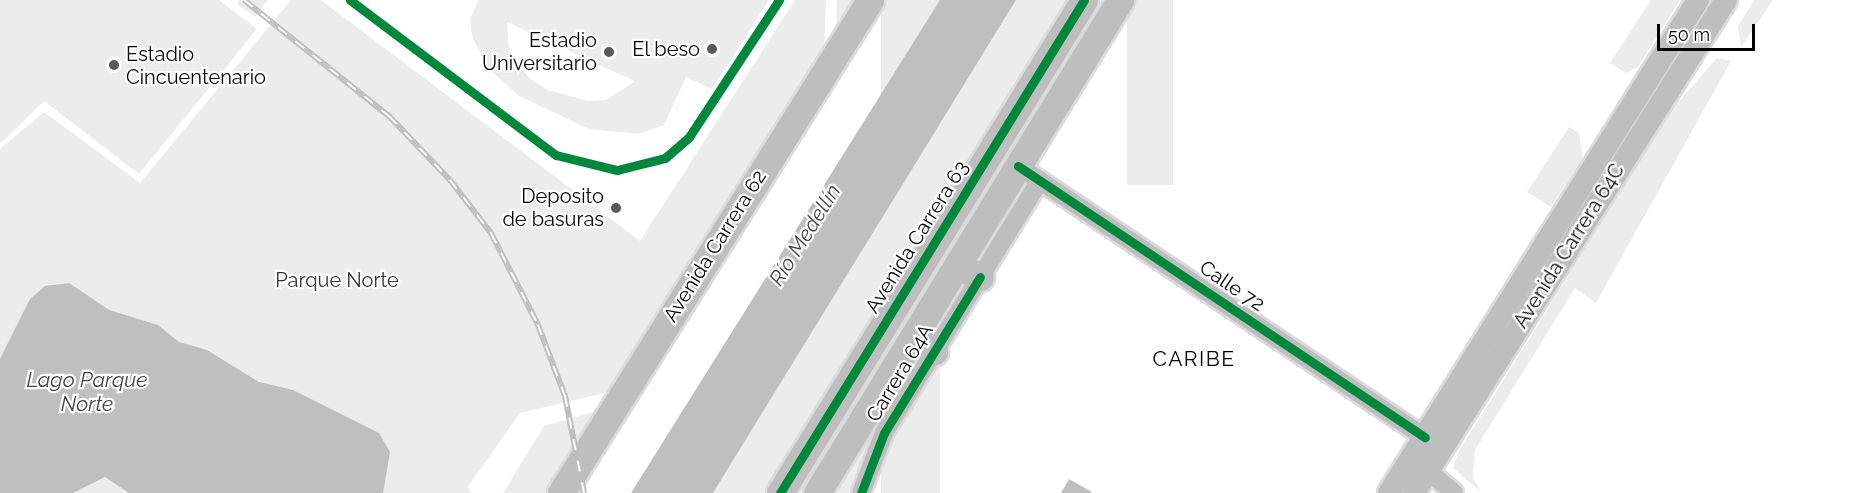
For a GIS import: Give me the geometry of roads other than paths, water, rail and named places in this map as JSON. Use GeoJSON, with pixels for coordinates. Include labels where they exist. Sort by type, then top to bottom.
{"type":"FeatureCollection","features":[{"type":"Feature","properties":{"kind":"highway","name":"Avenida Carrera 62"},"geometry":{"type":"LineString","coordinates":[[561,493],[870,0]]}},
{"type":"Feature","properties":{"kind":"highway","name":"Avenida Carrera 63"},"geometry":{"type":"LineString","coordinates":[[780,493],[1084,0]]}},
{"type":"Feature","properties":{"kind":"highway"},"geometry":{"type":"LineString","coordinates":[[817,493],[923,345],[969,271],[1029,173],[1120,0]]}},
{"type":"Feature","properties":{"kind":"main road","name":"Avenida Carrera 64C"},"geometry":{"type":"LineString","coordinates":[[1389,493],[1698,0]]}},
{"type":"Feature","properties":{"kind":"main road","name":"Avenida Carrera 64C"},"geometry":{"type":"LineString","coordinates":[[1414,493],[1726,0]]}},
{"type":"Feature","properties":{"kind":"street","name":"Calle 72"},"geometry":{"type":"LineString","coordinates":[[1029,173],[1425,437]]}},
{"type":"Feature","properties":{"kind":"street","name":"Carrera 64A"},"geometry":{"type":"LineString","coordinates":[[861,493],[884,433],[923,345]]}},
{"type":"Feature","properties":{"kind":"street"},"geometry":{"type":"LineString","coordinates":[[1428,471],[1454,493]]}},
{"type":"Feature","properties":{"kind":"water","name":"Río Medellín"},"geometry":{"type":"Polygon","coordinates":[[[940,0],[1016,0],[713,493],[631,493],[940,0]]]}},
{"type":"Feature","properties":{"kind":"water","name":"Lago Parque Norte"},"geometry":{"type":"Polygon","coordinates":[[[69,283],[109,310],[158,325],[179,342],[207,350],[259,382],[293,390],[379,433],[390,452],[383,493],[129,493],[105,477],[73,493],[0,493],[0,359],[30,299],[45,286],[69,283]]]}},
{"type":"Feature","properties":{"kind":"water"},"geometry":{"type":"Polygon","coordinates":[[[1069,479],[1092,492],[1061,493],[1069,479]]]}},
{"type":"Feature","properties":{"kind":"railway"},"geometry":{"type":"LineString","coordinates":[[244,0],[389,116],[450,180],[491,233],[538,325],[565,396],[584,493]]}},
{"type":"Feature","properties":{"kind":"place","name":"El beso"},"geometry":{"type":"Point","coordinates":[712,49]}},
{"type":"Feature","properties":{"kind":"place","name":"Estadio Universitario"},"geometry":{"type":"Point","coordinates":[609,52]}},
{"type":"Feature","properties":{"kind":"place","name":"Estadio Cincuentenario"},"geometry":{"type":"Point","coordinates":[114,65]}},
{"type":"Feature","properties":{"kind":"place","name":"Deposito de basuras"},"geometry":{"type":"Point","coordinates":[616,208]}},
{"type":"Feature","properties":{"kind":"district","name":"CARIBE"},"geometry":{"type":"Point","coordinates":[1194,359]}},
{"type":"Feature","properties":{"kind":"park label","name":"Parque Norte"},"geometry":{"type":"Point","coordinates":[337,280]}}]}
